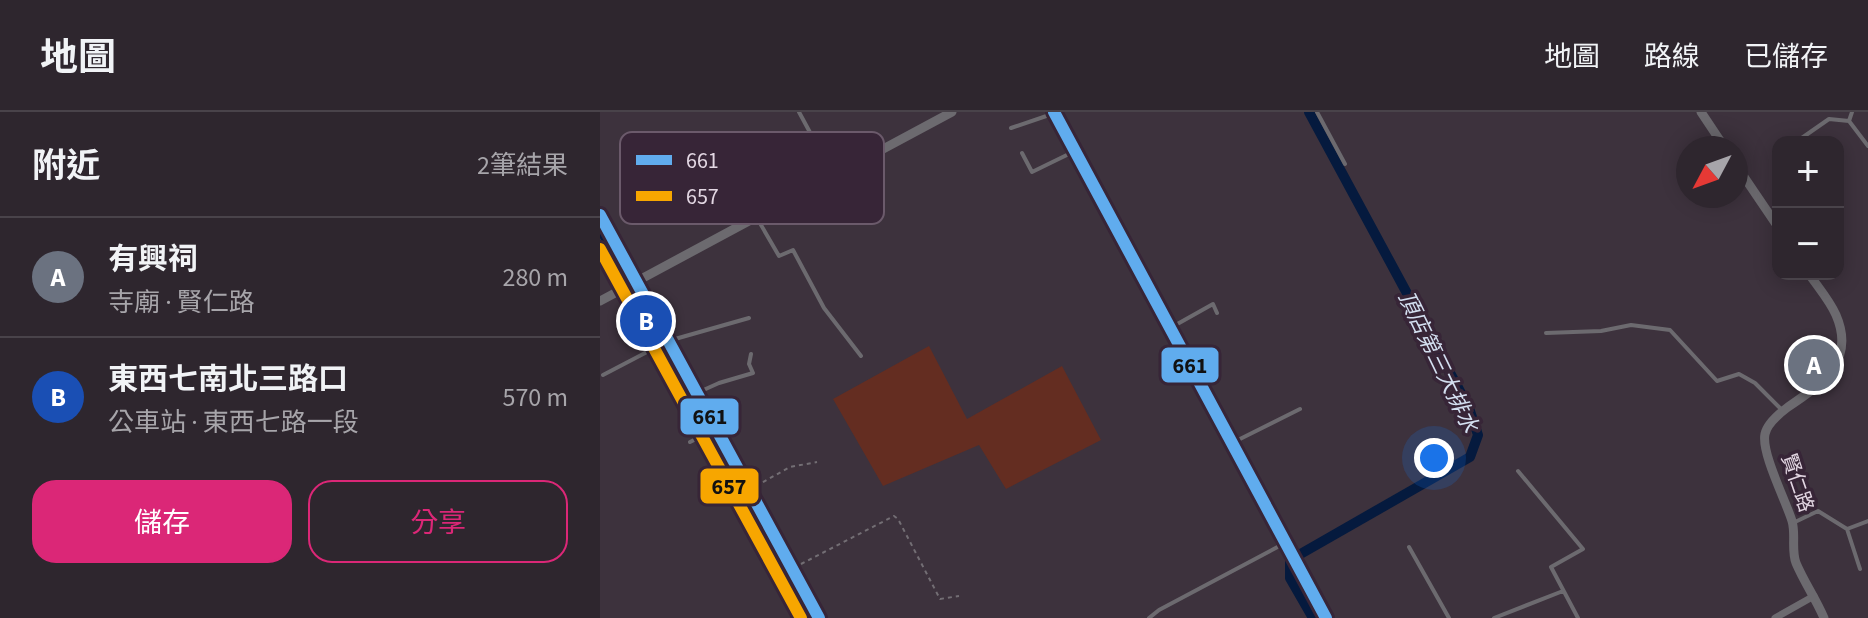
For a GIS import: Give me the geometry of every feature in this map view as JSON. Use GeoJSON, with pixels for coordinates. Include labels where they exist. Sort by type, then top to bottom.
{"type":"FeatureCollection","features":[{"type":"Feature","properties":{"kind":"street"},"geometry":{"type":"LineString","coordinates":[[884,148],[952,112]]}},
{"type":"Feature","properties":{"kind":"street"},"geometry":{"type":"LineString","coordinates":[[1054,112],[1326,618]]}},
{"type":"Feature","properties":{"kind":"street"},"geometry":{"type":"LineString","coordinates":[[1701,112],[1717,136]]}},
{"type":"Feature","properties":{"kind":"street"},"geometry":{"type":"LineString","coordinates":[[1748,183],[1772,218]]}},
{"type":"Feature","properties":{"kind":"street"},"geometry":{"type":"LineString","coordinates":[[600,215],[819,618]]}},
{"type":"Feature","properties":{"kind":"street"},"geometry":{"type":"LineString","coordinates":[[600,301],[741,224]]}},
{"type":"Feature","properties":{"kind":"street","name":"賢仁路"},"geometry":{"type":"LineString","coordinates":[[1813,280],[1837,316],[1841,356],[1831,375],[1783,411],[1766,430],[1764,439],[1793,523],[1795,561],[1824,618]]}},
{"type":"Feature","properties":{"kind":"street"},"geometry":{"type":"LineString","coordinates":[[1775,618],[1814,596]]}},
{"type":"Feature","properties":{"kind":"lane"},"geometry":{"type":"LineString","coordinates":[[799,112],[810,132]]}},
{"type":"Feature","properties":{"kind":"lane"},"geometry":{"type":"LineString","coordinates":[[1011,128],[1054,112]]}},
{"type":"Feature","properties":{"kind":"lane"},"geometry":{"type":"LineString","coordinates":[[1317,112],[1345,164]]}},
{"type":"Feature","properties":{"kind":"lane"},"geometry":{"type":"LineString","coordinates":[[1849,121],[1852,112]]}},
{"type":"Feature","properties":{"kind":"lane"},"geometry":{"type":"LineString","coordinates":[[1805,136],[1829,119],[1849,121],[1868,146]]}},
{"type":"Feature","properties":{"kind":"lane"},"geometry":{"type":"LineString","coordinates":[[1022,153],[1032,172],[1075,151]]}},
{"type":"Feature","properties":{"kind":"lane"},"geometry":{"type":"LineString","coordinates":[[761,224],[779,256],[793,250],[824,308],[861,356]]}},
{"type":"Feature","properties":{"kind":"lane"},"geometry":{"type":"LineString","coordinates":[[1170,328],[1213,304],[1217,313]]}},
{"type":"Feature","properties":{"kind":"lane"},"geometry":{"type":"LineString","coordinates":[[603,375],[668,341],[749,318]]}},
{"type":"Feature","properties":{"kind":"lane"},"geometry":{"type":"LineString","coordinates":[[1546,333],[1601,331],[1631,325],[1670,330],[1717,381],[1739,374],[1755,383],[1783,411]]}},
{"type":"Feature","properties":{"kind":"lane"},"geometry":{"type":"LineString","coordinates":[[696,393],[753,373],[749,364],[751,354]]}},
{"type":"Feature","properties":{"kind":"lane"},"geometry":{"type":"LineString","coordinates":[[1232,443],[1300,409]]}},
{"type":"Feature","properties":{"kind":"lane"},"geometry":{"type":"LineString","coordinates":[[690,442],[716,429]]}},
{"type":"Feature","properties":{"kind":"lane"},"geometry":{"type":"LineString","coordinates":[[1518,471],[1583,549],[1551,567],[1578,618]]}},
{"type":"Feature","properties":{"kind":"lane"},"geometry":{"type":"LineString","coordinates":[[1793,523],[1818,511],[1847,529],[1860,569]]}},
{"type":"Feature","properties":{"kind":"lane"},"geometry":{"type":"LineString","coordinates":[[1847,529],[1868,521]]}},
{"type":"Feature","properties":{"kind":"lane"},"geometry":{"type":"LineString","coordinates":[[1149,618],[1285,543]]}},
{"type":"Feature","properties":{"kind":"lane"},"geometry":{"type":"LineString","coordinates":[[1409,547],[1449,618]]}},
{"type":"Feature","properties":{"kind":"lane"},"geometry":{"type":"LineString","coordinates":[[1494,618],[1564,591]]}},
{"type":"Feature","properties":{"kind":"path"},"geometry":{"type":"LineString","coordinates":[[749,489],[790,467],[817,462]]}},
{"type":"Feature","properties":{"kind":"path"},"geometry":{"type":"LineString","coordinates":[[792,568],[894,516],[940,599],[959,596]]}},
{"type":"Feature","properties":{"kind":"shaded area"},"geometry":{"type":"Polygon","coordinates":[[[929,346],[967,419],[1062,366],[1101,440],[1006,489],[979,445],[883,486],[833,399],[929,346]]]}},
{"type":"Feature","properties":{"kind":"waterway","name":"頂店第三大排水"},"geometry":{"type":"LineString","coordinates":[[1309,112],[1469,408],[1478,435],[1470,457],[1290,560],[1290,578],[1313,618]]}},
{"type":"Feature","properties":{"kind":"waterway"},"geometry":{"type":"LineString","coordinates":[[600,235],[805,618]]}},
{"type":"Feature","properties":{"kind":"transit line","name":"661"},"geometry":{"type":"LineString","coordinates":[[1054,112],[1326,618]]}},
{"type":"Feature","properties":{"kind":"transit line","name":"661"},"geometry":{"type":"LineString","coordinates":[[600,215],[819,618]]}},
{"type":"Feature","properties":{"kind":"transit line","name":"657"},"geometry":{"type":"LineString","coordinates":[[600,249],[801,618]]}},
{"type":"Feature","properties":{"kind":"place","name":"東西七南北三路口"},"geometry":{"type":"Point","coordinates":[646,321]}},
{"type":"Feature","properties":{"kind":"place","name":"有興祠"},"geometry":{"type":"Point","coordinates":[1814,365]}}]}
